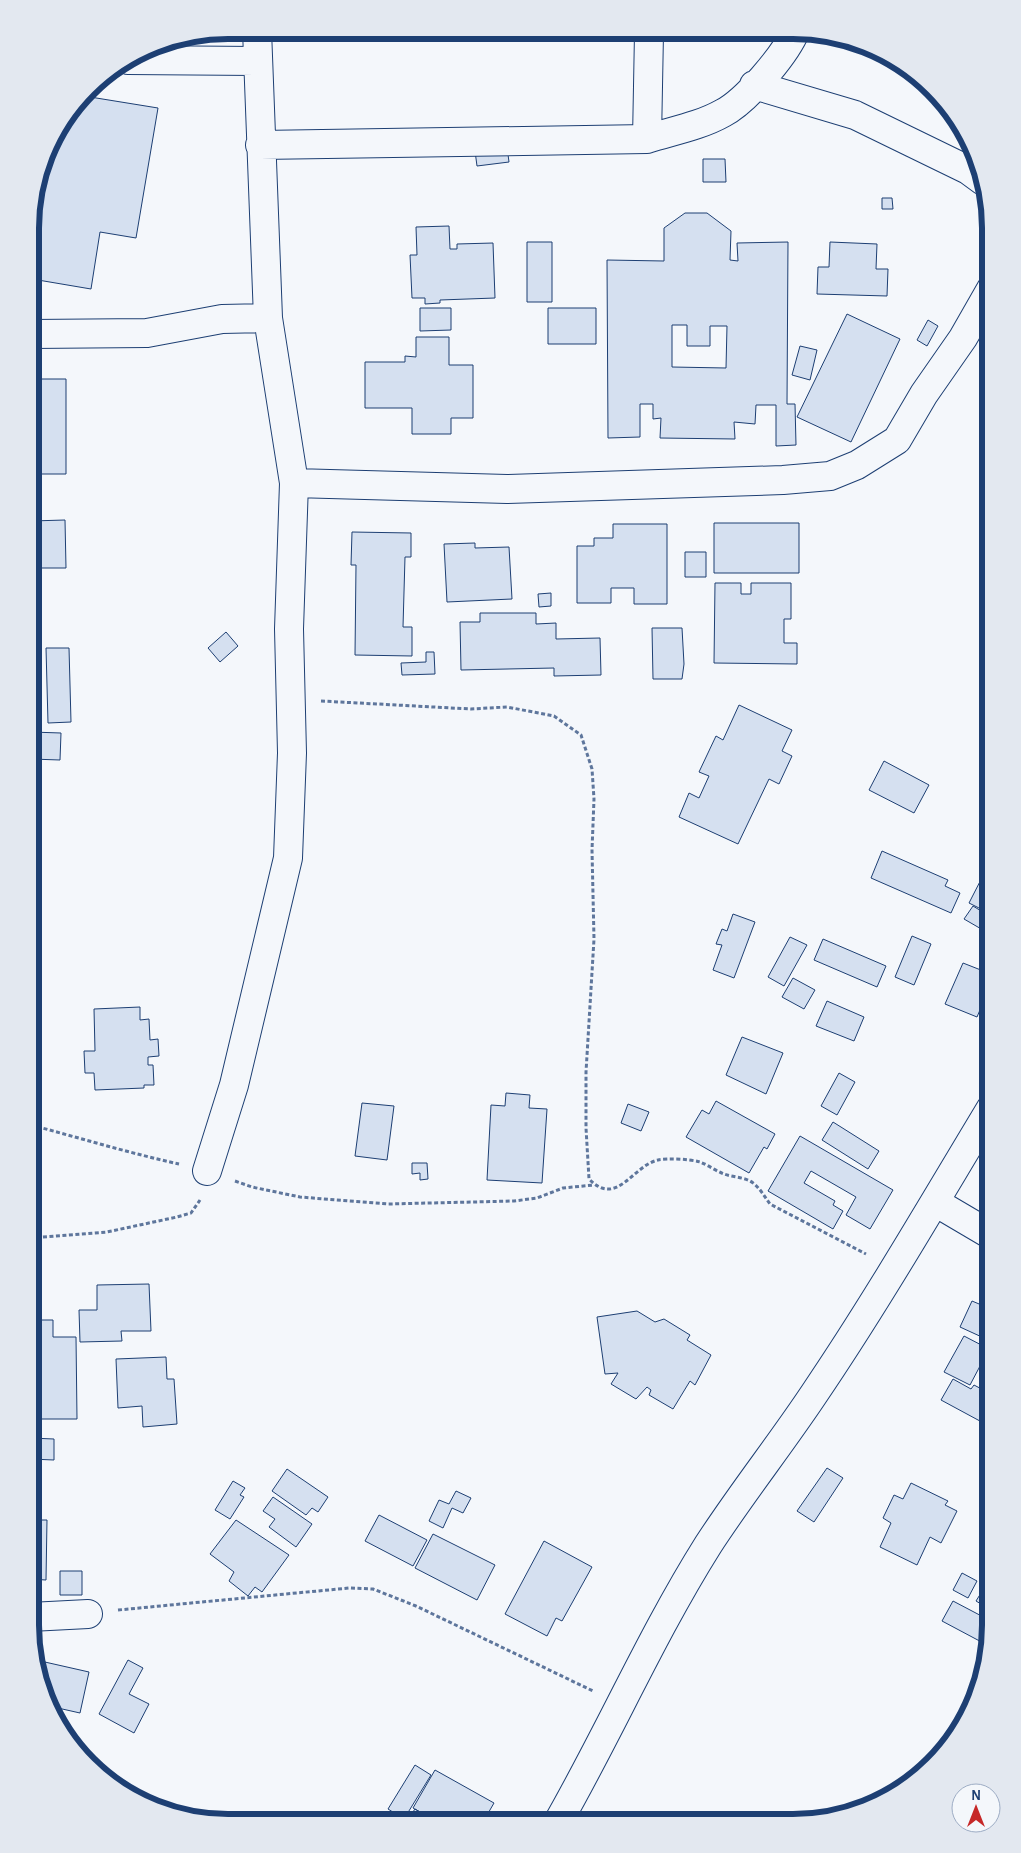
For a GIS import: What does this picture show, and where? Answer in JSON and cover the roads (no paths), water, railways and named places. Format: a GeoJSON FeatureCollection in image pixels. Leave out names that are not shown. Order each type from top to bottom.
{"type":"FeatureCollection","features":[{"type":"Feature","properties":{"kind":"street"},"geometry":{"type":"LineString","coordinates":[[207,1171],[234,1085],[288,858],[292,753],[289,629],[294,483],[268,318],[257,39]]}},
{"type":"Feature","properties":{"kind":"street"},"geometry":{"type":"LineString","coordinates":[[647,139],[649,39]]}},
{"type":"Feature","properties":{"kind":"street"},"geometry":{"type":"LineString","coordinates":[[260,145],[647,139],[724,113],[741,100],[766,75],[791,39]]}},
{"type":"Feature","properties":{"kind":"street"},"geometry":{"type":"LineString","coordinates":[[140,60],[258,61]]}},
{"type":"Feature","properties":{"kind":"street"},"geometry":{"type":"LineString","coordinates":[[754,85],[855,115],[975,175]]}},
{"type":"Feature","properties":{"kind":"street"},"geometry":{"type":"LineString","coordinates":[[294,483],[507,489],[783,480],[830,476],[857,465],[897,440],[924,394],[963,338],[982,305]]}},
{"type":"Feature","properties":{"kind":"street"},"geometry":{"type":"LineString","coordinates":[[39,334],[147,333],[222,319],[268,318]]}},
{"type":"Feature","properties":{"kind":"street"},"geometry":{"type":"LineString","coordinates":[[562,1814],[661,1627],[708,1546],[814,1394],[895,1270],[982,1123]]}},
{"type":"Feature","properties":{"kind":"street"},"geometry":{"type":"LineString","coordinates":[[935,1202],[982,1230]]}},
{"type":"Feature","properties":{"kind":"street"},"geometry":{"type":"LineString","coordinates":[[39,1617],[88,1614]]}}]}
